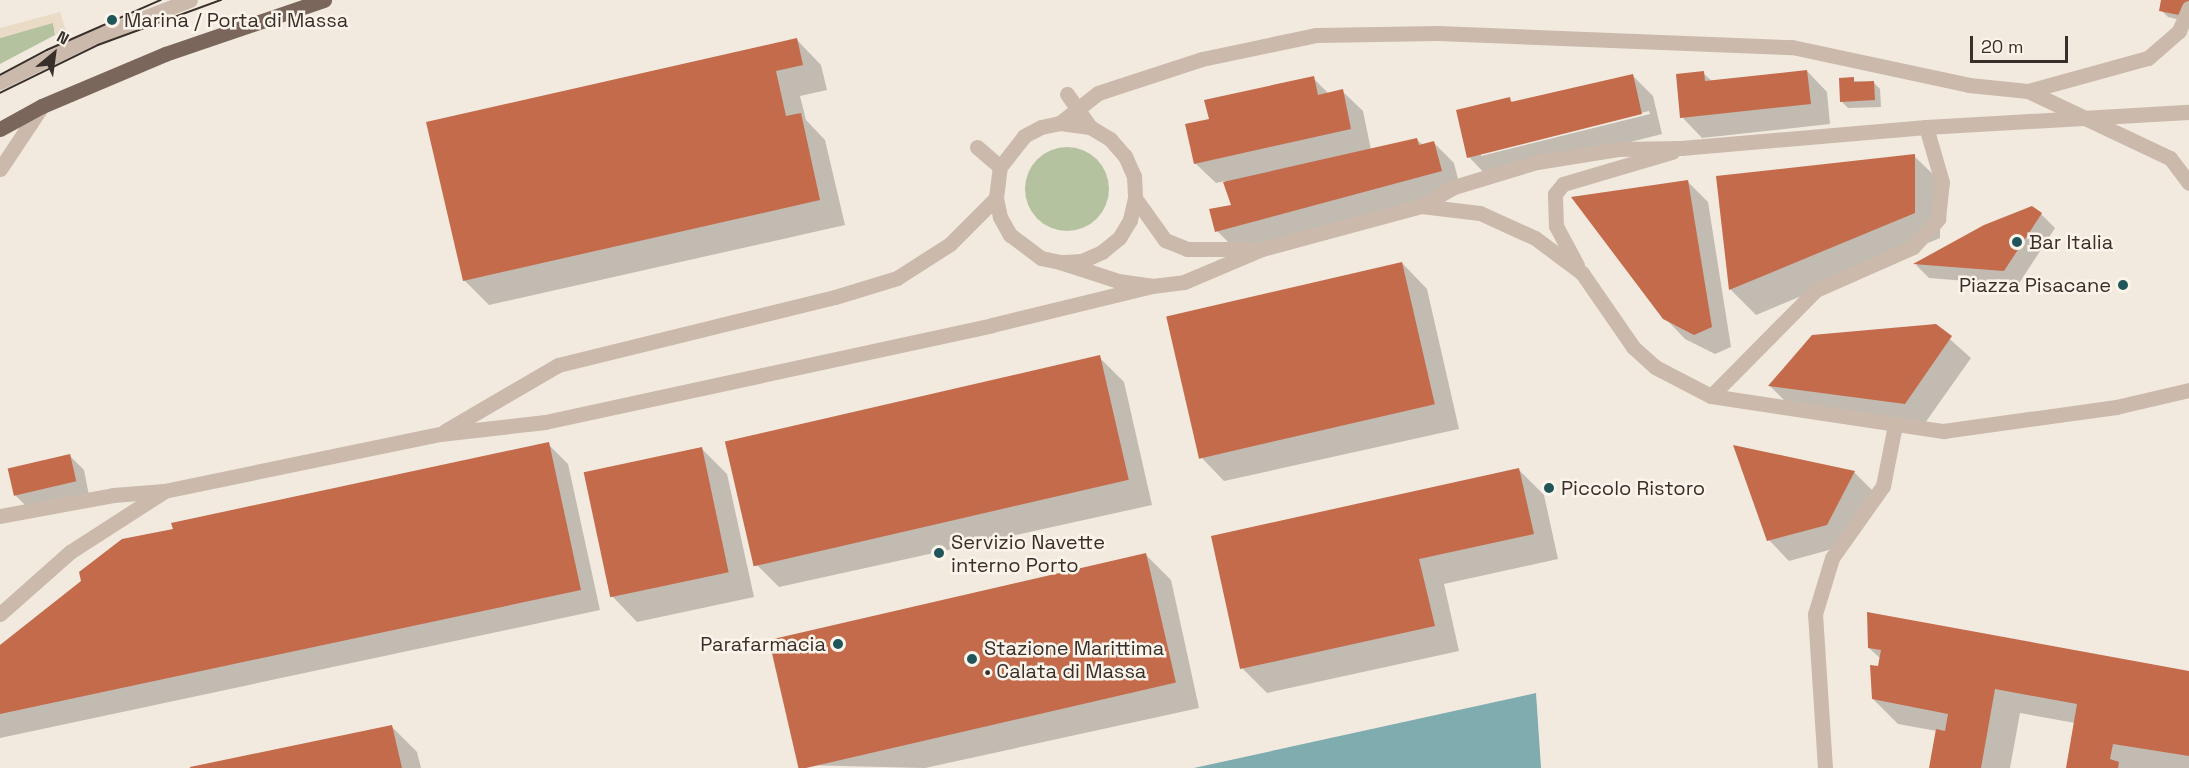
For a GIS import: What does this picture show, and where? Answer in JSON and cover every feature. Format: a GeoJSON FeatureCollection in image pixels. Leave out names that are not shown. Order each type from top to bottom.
{"type":"FeatureCollection","features":[{"type":"Feature","properties":{"kind":"main road"},"geometry":{"type":"LineString","coordinates":[[0,129],[42,106],[165,54],[324,0]]}},
{"type":"Feature","properties":{"kind":"lane"},"geometry":{"type":"LineString","coordinates":[[0,82],[89,39],[190,0]]}},
{"type":"Feature","properties":{"kind":"lane"},"geometry":{"type":"LineString","coordinates":[[2028,91],[2148,58],[2179,31],[2189,8]]}},
{"type":"Feature","properties":{"kind":"lane"},"geometry":{"type":"LineString","coordinates":[[1152,286],[1118,281],[1041,258],[1010,235],[996,198],[1000,167],[1024,136],[1060,123],[1077,107],[1098,93],[1202,59],[1316,35],[1358,32],[1792,47],[1969,85],[2028,91],[2170,158],[2189,183]]}},
{"type":"Feature","properties":{"kind":"lane"},"geometry":{"type":"LineString","coordinates":[[1067,94],[1090,127]]}},
{"type":"Feature","properties":{"kind":"lane"},"geometry":{"type":"LineString","coordinates":[[0,169],[42,106]]}},
{"type":"Feature","properties":{"kind":"lane"},"geometry":{"type":"LineString","coordinates":[[0,516],[113,495],[164,490],[440,434],[545,422],[1003,322],[1152,286],[1184,282],[1262,249],[1421,206],[1454,187],[1537,162],[1618,149],[1681,148],[1926,127],[2189,112]]}},
{"type":"Feature","properties":{"kind":"lane"},"geometry":{"type":"LineString","coordinates":[[1060,123],[1090,127],[1110,139],[1125,156],[1134,176],[1135,198],[1130,220],[1110,245],[1082,261],[1060,262]]}},
{"type":"Feature","properties":{"kind":"lane"},"geometry":{"type":"LineString","coordinates":[[1711,396],[1816,290],[1913,247],[1938,219],[1942,182],[1926,127]]}},
{"type":"Feature","properties":{"kind":"lane"},"geometry":{"type":"LineString","coordinates":[[977,147],[1000,167]]}},
{"type":"Feature","properties":{"kind":"lane"},"geometry":{"type":"LineString","coordinates":[[1681,148],[1641,164],[1573,179],[1559,189],[1553,212],[1556,226],[1582,273],[1633,347],[1680,383],[1711,396],[1943,431],[2116,407],[2189,390]]}},
{"type":"Feature","properties":{"kind":"lane"},"geometry":{"type":"LineString","coordinates":[[440,434],[558,365],[835,297],[897,278],[950,244],[996,198]]}},
{"type":"Feature","properties":{"kind":"lane"},"geometry":{"type":"LineString","coordinates":[[1135,198],[1165,240],[1187,249],[1262,249]]}},
{"type":"Feature","properties":{"kind":"lane"},"geometry":{"type":"LineString","coordinates":[[1421,206],[1480,213],[1510,224],[1582,273]]}},
{"type":"Feature","properties":{"kind":"lane"},"geometry":{"type":"LineString","coordinates":[[1825,768],[1815,614],[1832,558],[1883,486],[1895,425]]}},
{"type":"Feature","properties":{"kind":"lane"},"geometry":{"type":"LineString","coordinates":[[0,614],[70,552],[164,490]]}},
{"type":"Feature","properties":{"kind":"green space"},"geometry":{"type":"Polygon","coordinates":[[[53,22],[55,35],[0,64],[0,38],[53,22]]]}},
{"type":"Feature","properties":{"kind":"green space"},"geometry":{"type":"Polygon","coordinates":[[[1059,147],[1075,147],[1091,154],[1102,165],[1109,181],[1106,205],[1097,219],[1075,231],[1059,231],[1043,224],[1032,213],[1025,197],[1025,181],[1032,165],[1043,154],[1059,147]]]}},
{"type":"Feature","properties":{"kind":"shaded area"},"geometry":{"type":"Polygon","coordinates":[[[60,12],[66,31],[55,35],[53,23],[0,38],[0,28],[60,12]]]}},
{"type":"Feature","properties":{"kind":"water"},"geometry":{"type":"Polygon","coordinates":[[[1536,693],[1541,768],[1194,768],[1536,693]]]}},
{"type":"Feature","properties":{"kind":"building"},"geometry":{"type":"Polygon","coordinates":[[[2161,0],[2189,0],[2189,17],[2159,11],[2161,0]]]}},
{"type":"Feature","properties":{"kind":"building"},"geometry":{"type":"Polygon","coordinates":[[[797,38],[803,65],[776,71],[786,116],[801,113],[820,200],[463,281],[426,122],[797,38]]]}},
{"type":"Feature","properties":{"kind":"building"},"geometry":{"type":"Polygon","coordinates":[[[1807,70],[1811,104],[1680,118],[1676,74],[1704,71],[1705,81],[1807,70]]]}},
{"type":"Feature","properties":{"kind":"building"},"geometry":{"type":"Polygon","coordinates":[[[1633,74],[1642,114],[1467,158],[1456,110],[1510,97],[1511,102],[1633,74]]]}},
{"type":"Feature","properties":{"kind":"building"},"geometry":{"type":"Polygon","coordinates":[[[1314,76],[1318,95],[1343,89],[1351,129],[1194,164],[1185,124],[1209,119],[1204,100],[1314,76]]]}},
{"type":"Feature","properties":{"kind":"building"},"geometry":{"type":"Polygon","coordinates":[[[1854,77],[1854,82],[1874,81],[1875,100],[1840,102],[1839,78],[1854,77]]]}},
{"type":"Feature","properties":{"kind":"building"},"geometry":{"type":"Polygon","coordinates":[[[1417,138],[1419,145],[1434,141],[1442,171],[1215,232],[1209,209],[1231,205],[1223,182],[1417,138]]]}},
{"type":"Feature","properties":{"kind":"building"},"geometry":{"type":"Polygon","coordinates":[[[1915,154],[1915,213],[1729,290],[1716,176],[1915,154]]]}},
{"type":"Feature","properties":{"kind":"building"},"geometry":{"type":"Polygon","coordinates":[[[1688,180],[1712,327],[1694,335],[1663,319],[1571,197],[1688,180]]]}},
{"type":"Feature","properties":{"kind":"building"},"geometry":{"type":"Polygon","coordinates":[[[2032,206],[2042,213],[2004,271],[1913,264],[1984,225],[2032,206]]]}},
{"type":"Feature","properties":{"kind":"building"},"geometry":{"type":"Polygon","coordinates":[[[1402,262],[1435,404],[1199,459],[1166,316],[1402,262]]]}},
{"type":"Feature","properties":{"kind":"building"},"geometry":{"type":"Polygon","coordinates":[[[1936,324],[1952,336],[1905,404],[1768,386],[1812,335],[1936,324]]]}},
{"type":"Feature","properties":{"kind":"building"},"geometry":{"type":"Polygon","coordinates":[[[1100,355],[1129,480],[754,566],[725,442],[1100,355]]]}},
{"type":"Feature","properties":{"kind":"building"},"geometry":{"type":"Polygon","coordinates":[[[549,442],[581,590],[0,714],[0,645],[81,581],[79,572],[122,539],[173,529],[171,523],[549,442]]]}},
{"type":"Feature","properties":{"kind":"building"},"geometry":{"type":"Polygon","coordinates":[[[1733,445],[1855,471],[1827,525],[1767,541],[1733,445]]]}},
{"type":"Feature","properties":{"kind":"building"},"geometry":{"type":"Polygon","coordinates":[[[702,447],[729,572],[610,597],[584,472],[702,447]]]}},
{"type":"Feature","properties":{"kind":"building"},"geometry":{"type":"Polygon","coordinates":[[[70,454],[76,481],[14,496],[8,468],[70,454]]]}},
{"type":"Feature","properties":{"kind":"building"},"geometry":{"type":"Polygon","coordinates":[[[1519,468],[1534,534],[1419,559],[1435,626],[1240,669],[1211,536],[1519,468]]]}},
{"type":"Feature","properties":{"kind":"building","name":"Stazione Marittima • Calata di Massa"},"geometry":{"type":"Polygon","coordinates":[[[1146,553],[1176,683],[798,768],[769,640],[1146,553]]]}},
{"type":"Feature","properties":{"kind":"building"},"geometry":{"type":"Polygon","coordinates":[[[1867,612],[2189,671],[2189,756],[2113,744],[2110,759],[2119,762],[2118,768],[2066,768],[2077,704],[1995,689],[1981,768],[1929,768],[1936,729],[1945,731],[1948,714],[1872,699],[1870,665],[1878,666],[1881,650],[1868,648],[1867,612]]]}},
{"type":"Feature","properties":{"kind":"building"},"geometry":{"type":"Polygon","coordinates":[[[392,725],[402,768],[190,768],[190,767],[392,725]]]}},
{"type":"Feature","properties":{"kind":"tram line"},"geometry":{"type":"LineString","coordinates":[[0,75],[47,50],[161,0]]}},
{"type":"Feature","properties":{"kind":"tram line"},"geometry":{"type":"LineString","coordinates":[[0,93],[98,45],[221,0]]}},
{"type":"Feature","properties":{"kind":"place","name":"Marina / Porta di Massa"},"geometry":{"type":"Point","coordinates":[112,20]}},
{"type":"Feature","properties":{"kind":"place","name":"Bar Italia"},"geometry":{"type":"Point","coordinates":[2017,242]}},
{"type":"Feature","properties":{"kind":"place","name":"Piazza Pisacane"},"geometry":{"type":"Point","coordinates":[2123,285]}},
{"type":"Feature","properties":{"kind":"place","name":"Piccolo Ristoro"},"geometry":{"type":"Point","coordinates":[1549,488]}},
{"type":"Feature","properties":{"kind":"place","name":"Servizio Navette interno Porto"},"geometry":{"type":"Point","coordinates":[939,553]}},
{"type":"Feature","properties":{"kind":"place","name":"Parafarmacia"},"geometry":{"type":"Point","coordinates":[838,644]}},
{"type":"Feature","properties":{"kind":"place","name":"Stazione Marittima • Calata di Massa"},"geometry":{"type":"Point","coordinates":[972,659]}}]}
